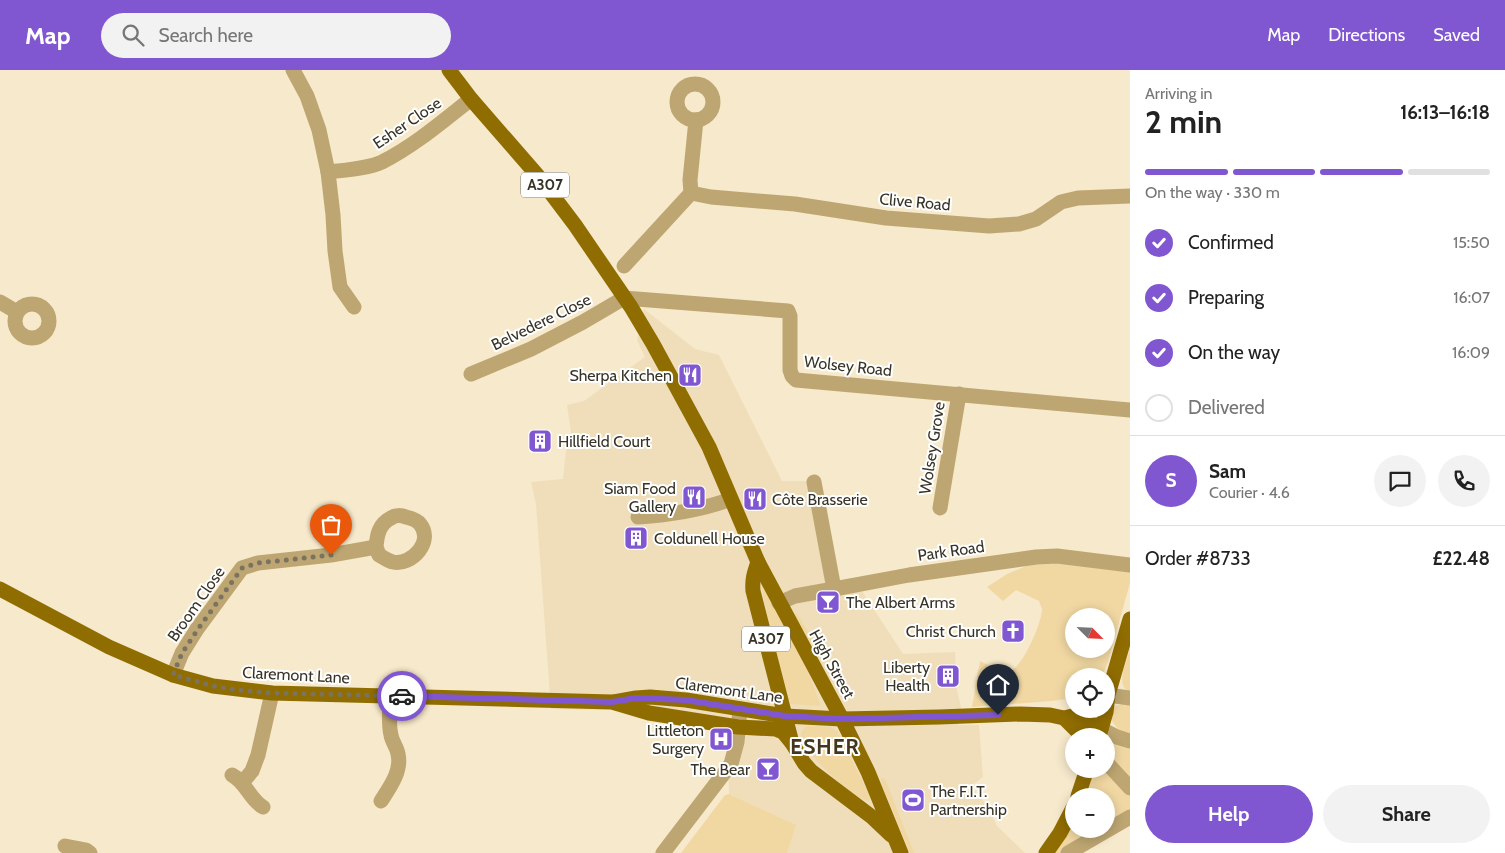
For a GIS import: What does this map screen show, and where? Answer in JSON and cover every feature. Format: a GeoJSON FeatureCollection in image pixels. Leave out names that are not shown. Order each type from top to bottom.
{"type":"FeatureCollection","features":[{"type":"Feature","properties":{"kind":"main road","name":"A307"},"geometry":{"type":"LineString","coordinates":[[449,70],[471,99],[538,176],[575,225],[628,302]]}},
{"type":"Feature","properties":{"kind":"main road","name":"High Street"},"geometry":{"type":"LineString","coordinates":[[628,302],[707,443],[758,562],[842,719],[868,772],[898,846]]}},
{"type":"Feature","properties":{"kind":"main road","name":"High Street"},"geometry":{"type":"LineString","coordinates":[[758,562],[752,581],[753,591],[792,743],[811,771],[872,817],[898,846]]}},
{"type":"Feature","properties":{"kind":"main road","name":"Claremont Lane"},"geometry":{"type":"LineString","coordinates":[[0,589],[109,647],[173,675],[213,686],[272,693],[612,702],[650,698],[686,700],[785,716],[842,719],[1020,714],[1050,715],[1092,724],[1096,728]]}},
{"type":"Feature","properties":{"kind":"main road"},"geometry":{"type":"LineString","coordinates":[[1115,669],[1130,619]]}},
{"type":"Feature","properties":{"kind":"main road","name":"Claremont Lane"},"geometry":{"type":"LineString","coordinates":[[612,702],[649,712],[738,727],[776,729],[783,732],[792,743]]}},
{"type":"Feature","properties":{"kind":"main road"},"geometry":{"type":"LineString","coordinates":[[1064,718],[1074,728]]}},
{"type":"Feature","properties":{"kind":"main road"},"geometry":{"type":"LineString","coordinates":[[1046,853],[1065,823]]}},
{"type":"Feature","properties":{"kind":"street"},"geometry":{"type":"LineString","coordinates":[[293,70],[307,96],[319,130],[328,172],[340,287],[354,307]]}},
{"type":"Feature","properties":{"kind":"street","name":"Esher Close"},"geometry":{"type":"LineString","coordinates":[[328,172],[351,170],[380,163],[413,144],[471,99]]}},
{"type":"Feature","properties":{"kind":"street"},"geometry":{"type":"LineString","coordinates":[[624,266],[691,193],[690,180],[696,120]]}},
{"type":"Feature","properties":{"kind":"street","name":"Clive Road"},"geometry":{"type":"LineString","coordinates":[[691,193],[710,197],[795,204],[886,218],[989,226],[1020,224],[1036,218],[1061,202],[1078,198],[1130,196]]}},
{"type":"Feature","properties":{"kind":"street"},"geometry":{"type":"LineString","coordinates":[[0,302],[17,312]]}},
{"type":"Feature","properties":{"kind":"street","name":"Belvedere Close"},"geometry":{"type":"LineString","coordinates":[[472,374],[532,349],[583,322],[628,302]]}},
{"type":"Feature","properties":{"kind":"street","name":"Wolsey Road"},"geometry":{"type":"LineString","coordinates":[[628,302],[788,311],[790,316],[790,370],[796,380],[1130,410]]}},
{"type":"Feature","properties":{"kind":"street","name":"Wolsey Grove"},"geometry":{"type":"LineString","coordinates":[[940,508],[959,394]]}},
{"type":"Feature","properties":{"kind":"street"},"geometry":{"type":"LineString","coordinates":[[814,482],[834,589]]}},
{"type":"Feature","properties":{"kind":"street"},"geometry":{"type":"LineString","coordinates":[[638,517],[714,505],[731,499]]}},
{"type":"Feature","properties":{"kind":"street","name":"Broom Close"},"geometry":{"type":"LineString","coordinates":[[173,675],[182,653],[242,568],[258,563],[331,555],[376,547]]}},
{"type":"Feature","properties":{"kind":"street","name":"Park Road"},"geometry":{"type":"LineString","coordinates":[[779,603],[795,596],[909,575],[1036,556],[1057,556],[1130,565]]}},
{"type":"Feature","properties":{"kind":"street"},"geometry":{"type":"LineString","coordinates":[[263,807],[257,804],[237,779],[252,771],[258,755],[272,693]]}},
{"type":"Feature","properties":{"kind":"street"},"geometry":{"type":"LineString","coordinates":[[381,801],[395,778],[399,760],[398,752],[390,734],[390,696]]}},
{"type":"Feature","properties":{"kind":"street"},"geometry":{"type":"LineString","coordinates":[[1115,697],[1130,698]]}},
{"type":"Feature","properties":{"kind":"street"},"geometry":{"type":"LineString","coordinates":[[663,853],[727,770],[733,757],[740,708]]}},
{"type":"Feature","properties":{"kind":"street"},"geometry":{"type":"LineString","coordinates":[[1115,736],[1130,741]]}},
{"type":"Feature","properties":{"kind":"street"},"geometry":{"type":"LineString","coordinates":[[1115,772],[1130,788]]}},
{"type":"Feature","properties":{"kind":"street"},"geometry":{"type":"LineString","coordinates":[[1068,853],[1130,817]]}},
{"type":"Feature","properties":{"kind":"street"},"geometry":{"type":"LineString","coordinates":[[65,846],[90,853]]}},
{"type":"Feature","properties":{"kind":"shaded area"},"geometry":{"type":"Polygon","coordinates":[[[644,309],[695,349],[719,355],[782,481],[817,481],[837,581],[862,591],[903,654],[955,652],[956,686],[961,707],[958,725],[979,725],[983,777],[971,786],[988,807],[997,826],[1025,853],[787,853],[795,825],[729,794],[728,762],[731,731],[612,710],[551,709],[536,504],[531,482],[563,479],[566,450],[572,439],[567,405],[584,401],[645,357],[637,340],[644,309]]]}},
{"type":"Feature","properties":{"kind":"shaded area"},"geometry":{"type":"Polygon","coordinates":[[[1038,561],[1130,571],[1130,583],[1115,637],[1115,608],[1065,608],[1065,658],[1109,658],[1105,668],[1065,668],[1065,699],[972,707],[980,661],[1003,671],[1010,671],[1015,668],[1031,643],[1042,609],[1039,601],[1016,590],[1003,601],[987,587],[1007,574],[1038,561]]]}},
{"type":"Feature","properties":{"kind":"shaded area"},"geometry":{"type":"Polygon","coordinates":[[[761,585],[763,585],[804,661],[821,706],[791,704],[769,624],[761,585]]]}},
{"type":"Feature","properties":{"kind":"shaded area"},"geometry":{"type":"Polygon","coordinates":[[[796,613],[846,693],[843,695],[794,615],[796,613]]]}},
{"type":"Feature","properties":{"kind":"shaded area"},"geometry":{"type":"Polygon","coordinates":[[[1130,649],[1130,692],[1125,689],[1122,679],[1130,649]]]}},
{"type":"Feature","properties":{"kind":"shaded area"},"geometry":{"type":"Polygon","coordinates":[[[1130,703],[1130,733],[1116,727],[1112,721],[1111,718],[1115,718],[1115,706],[1130,703]]]}},
{"type":"Feature","properties":{"kind":"shaded area"},"geometry":{"type":"Polygon","coordinates":[[[808,726],[831,727],[837,731],[870,796],[869,801],[862,799],[841,784],[809,751],[801,735],[803,729],[808,726]]]}},
{"type":"Feature","properties":{"kind":"shaded area"},"geometry":{"type":"Polygon","coordinates":[[[1115,744],[1130,749],[1130,781],[1115,766],[1115,744]]]}},
{"type":"Feature","properties":{"kind":"shaded area"},"geometry":{"type":"Polygon","coordinates":[[[881,777],[885,779],[914,853],[910,853],[881,782],[881,777]]]}},
{"type":"Feature","properties":{"kind":"shaded area"},"geometry":{"type":"Polygon","coordinates":[[[1090,778],[1114,778],[1130,795],[1130,812],[1115,821],[1115,788],[1087,788],[1090,778]]]}},
{"type":"Feature","properties":{"kind":"shaded area"},"geometry":{"type":"Polygon","coordinates":[[[729,794],[796,825],[787,853],[681,853],[725,795],[729,794]]]}},
{"type":"Feature","properties":{"kind":"shaded area"},"geometry":{"type":"Polygon","coordinates":[[[1065,834],[1065,838],[1087,838],[1062,853],[1052,853],[1065,834]]]}},
{"type":"Feature","properties":{"kind":"way so far"},"geometry":{"type":"LineString","coordinates":[[331,555],[258,563],[242,568],[182,653],[173,675],[213,686],[237,690],[272,693],[402,696]]}},
{"type":"Feature","properties":{"kind":"place","name":"Sherpa Kitchen"},"geometry":{"type":"Point","coordinates":[690,375]}},
{"type":"Feature","properties":{"kind":"place","name":"Hillfield Court"},"geometry":{"type":"Point","coordinates":[540,441]}},
{"type":"Feature","properties":{"kind":"place","name":"Siam Food Gallery"},"geometry":{"type":"Point","coordinates":[694,497]}},
{"type":"Feature","properties":{"kind":"place","name":"Côte Brasserie"},"geometry":{"type":"Point","coordinates":[755,499]}},
{"type":"Feature","properties":{"kind":"place","name":"Coldunell House"},"geometry":{"type":"Point","coordinates":[636,538]}},
{"type":"Feature","properties":{"kind":"place","name":"The Albert Arms"},"geometry":{"type":"Point","coordinates":[828,602]}},
{"type":"Feature","properties":{"kind":"place","name":"Christ Church"},"geometry":{"type":"Point","coordinates":[1013,631]}},
{"type":"Feature","properties":{"kind":"place","name":"Liberty Health"},"geometry":{"type":"Point","coordinates":[948,676]}},
{"type":"Feature","properties":{"kind":"place","name":"Littleton Surgery"},"geometry":{"type":"Point","coordinates":[721,739]}},
{"type":"Feature","properties":{"kind":"place","name":"The Bear"},"geometry":{"type":"Point","coordinates":[768,769]}},
{"type":"Feature","properties":{"kind":"place","name":"The F.I.T. Partnership"},"geometry":{"type":"Point","coordinates":[913,800]}},
{"type":"Feature","properties":{"kind":"district","name":"ESHER"},"geometry":{"type":"Point","coordinates":[825,746]}},
{"type":"Feature","properties":{"kind":"route"},"geometry":{"type":"LineString","coordinates":[[402,696],[612,702],[650,698],[686,700],[785,716],[842,719],[998,715]]}}]}
